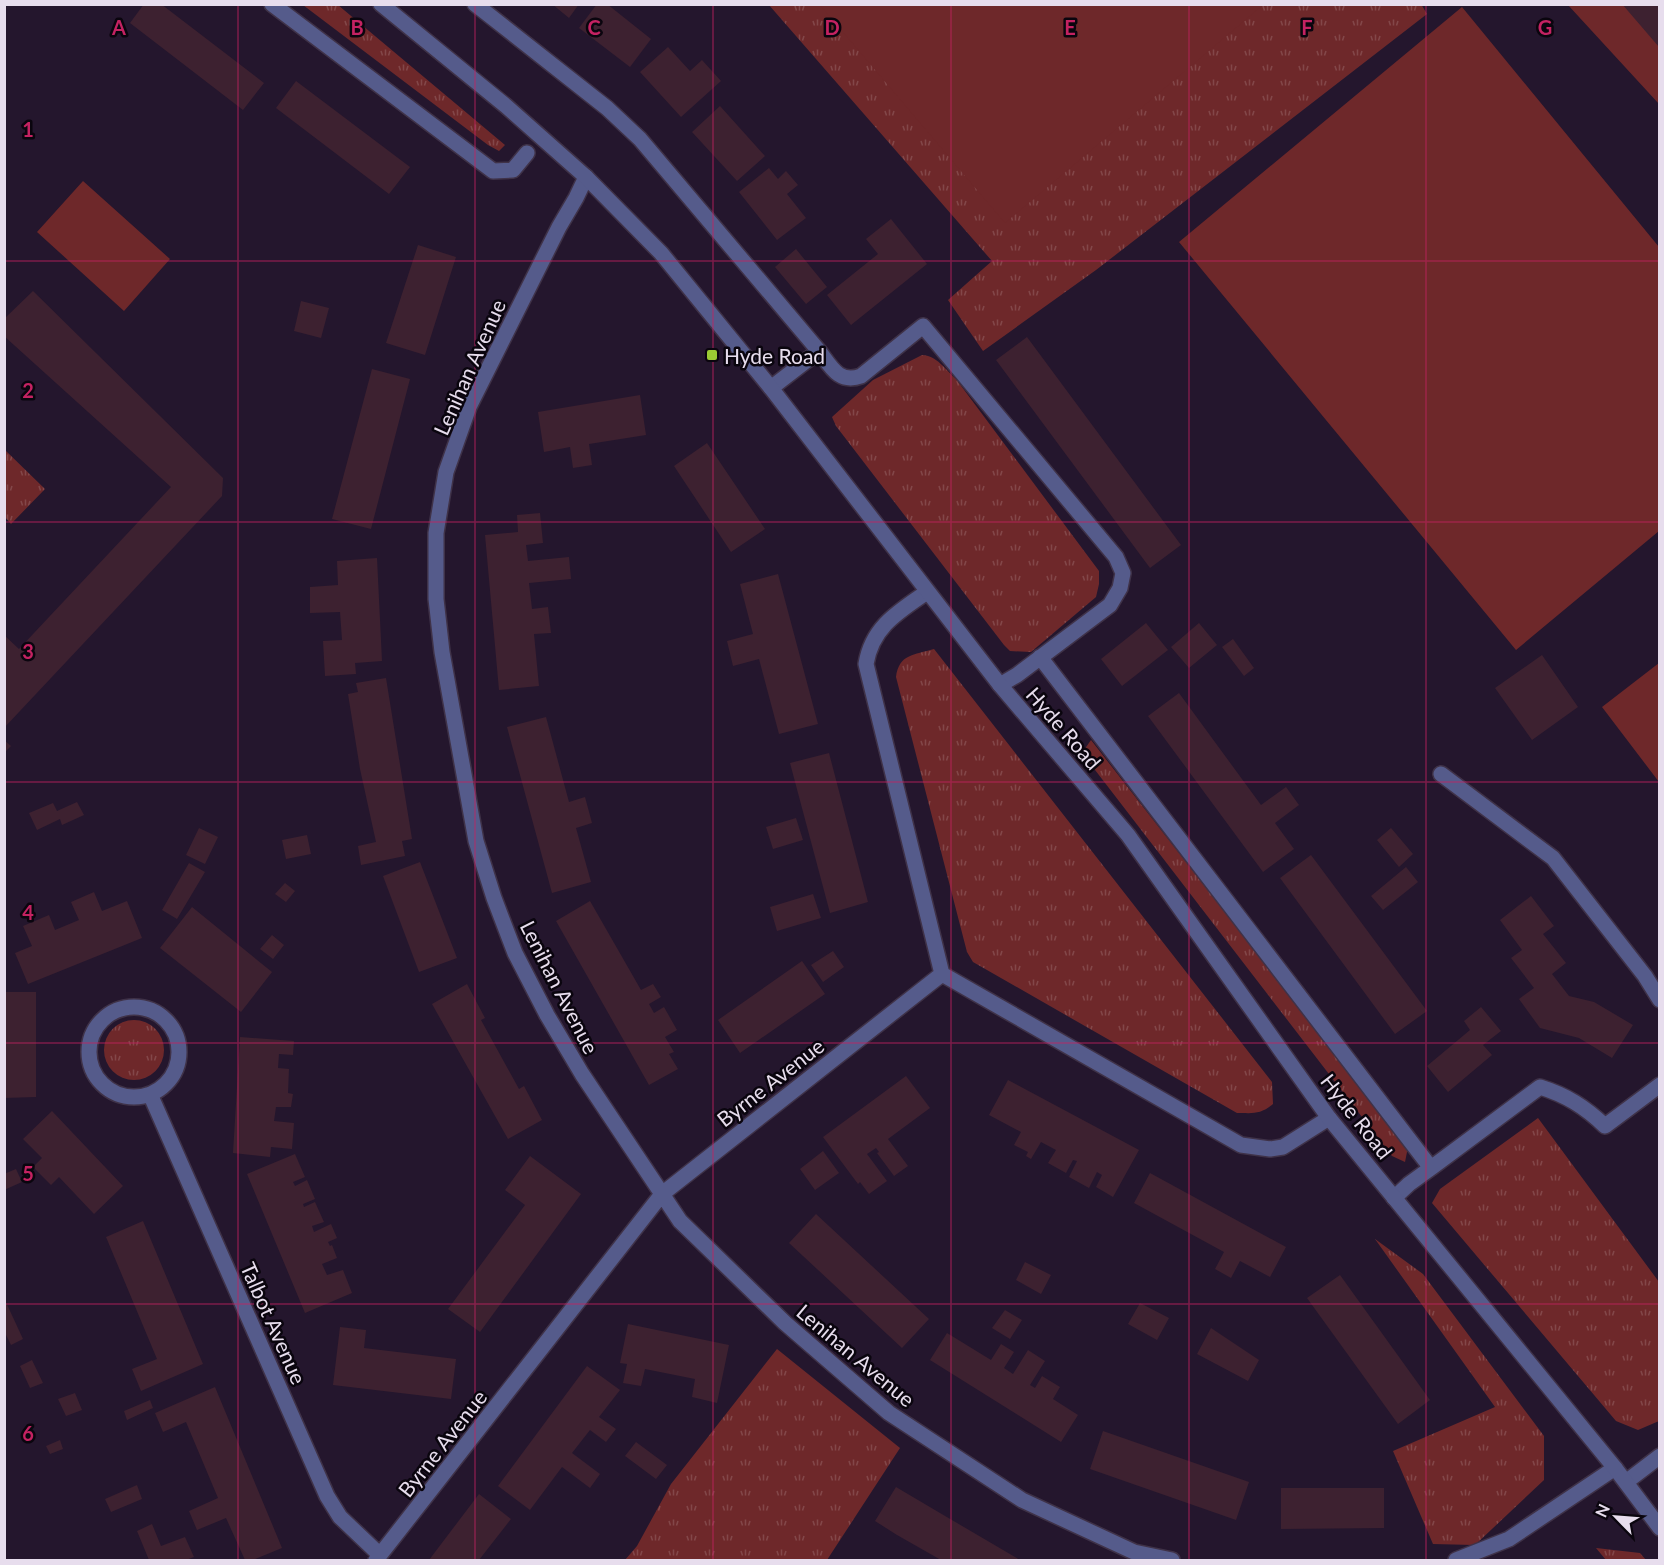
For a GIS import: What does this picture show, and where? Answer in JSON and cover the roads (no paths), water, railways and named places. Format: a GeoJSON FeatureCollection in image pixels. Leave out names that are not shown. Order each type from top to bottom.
{"type":"FeatureCollection","features":[{"type":"Feature","properties":{"kind":"street"},"geometry":{"type":"LineString","coordinates":[[272,4],[493,171],[513,170],[527,153]]}},
{"type":"Feature","properties":{"kind":"street","name":"Hyde Road"},"geometry":{"type":"LineString","coordinates":[[381,4],[506,106],[586,177],[661,253],[771,388],[1000,685],[1128,835],[1329,1119],[1616,1468],[1659,1528]]}},
{"type":"Feature","properties":{"kind":"street"},"geometry":{"type":"LineString","coordinates":[[474,4],[607,108],[640,139],[838,375],[851,380],[861,376],[923,326],[1116,556],[1123,573],[1120,588],[1110,605],[1000,685]]}},
{"type":"Feature","properties":{"kind":"street","name":"Lenihan Avenue"},"geometry":{"type":"LineString","coordinates":[[586,177],[469,407],[446,472],[436,533],[436,599],[442,652],[476,841],[515,953],[547,1015],[582,1074],[680,1221],[785,1323],[890,1413],[1022,1500],[1134,1552],[1172,1560]]}},
{"type":"Feature","properties":{"kind":"street"},"geometry":{"type":"LineString","coordinates":[[771,388],[819,351]]}},
{"type":"Feature","properties":{"kind":"street"},"geometry":{"type":"LineString","coordinates":[[927,592],[879,630],[869,647],[866,664],[942,974],[1241,1145],[1270,1149],[1283,1147],[1329,1119]]}},
{"type":"Feature","properties":{"kind":"street"},"geometry":{"type":"LineString","coordinates":[[1040,657],[1431,1168]]}},
{"type":"Feature","properties":{"kind":"street"},"geometry":{"type":"LineString","coordinates":[[1441,774],[1552,858],[1645,976],[1659,1000]]}},
{"type":"Feature","properties":{"kind":"street","name":"Byrne Avenue"},"geometry":{"type":"LineString","coordinates":[[378,1558],[662,1194],[942,974]]}},
{"type":"Feature","properties":{"kind":"street"},"geometry":{"type":"LineString","coordinates":[[132,1007],[146,1008],[159,1014],[169,1023],[176,1036],[179,1050],[177,1064],[162,1087],[150,1094],[122,1095],[109,1089],[99,1080],[92,1068],[89,1053],[90,1040],[101,1022],[118,1010],[132,1007]]}},
{"type":"Feature","properties":{"kind":"street"},"geometry":{"type":"LineString","coordinates":[[1394,1198],[1540,1087],[1561,1094],[1586,1108],[1605,1126],[1659,1085]]}},
{"type":"Feature","properties":{"kind":"street","name":"Talbot Avenue"},"geometry":{"type":"LineString","coordinates":[[150,1094],[327,1496],[340,1517],[378,1558]]}},
{"type":"Feature","properties":{"kind":"street"},"geometry":{"type":"LineString","coordinates":[[1626,1482],[1659,1456]]}},
{"type":"Feature","properties":{"kind":"street"},"geometry":{"type":"LineString","coordinates":[[1456,1560],[1509,1539],[1616,1468]]}},
{"type":"Feature","properties":{"kind":"place","name":"Hyde Road"},"geometry":{"type":"Point","coordinates":[712,355]}}]}
